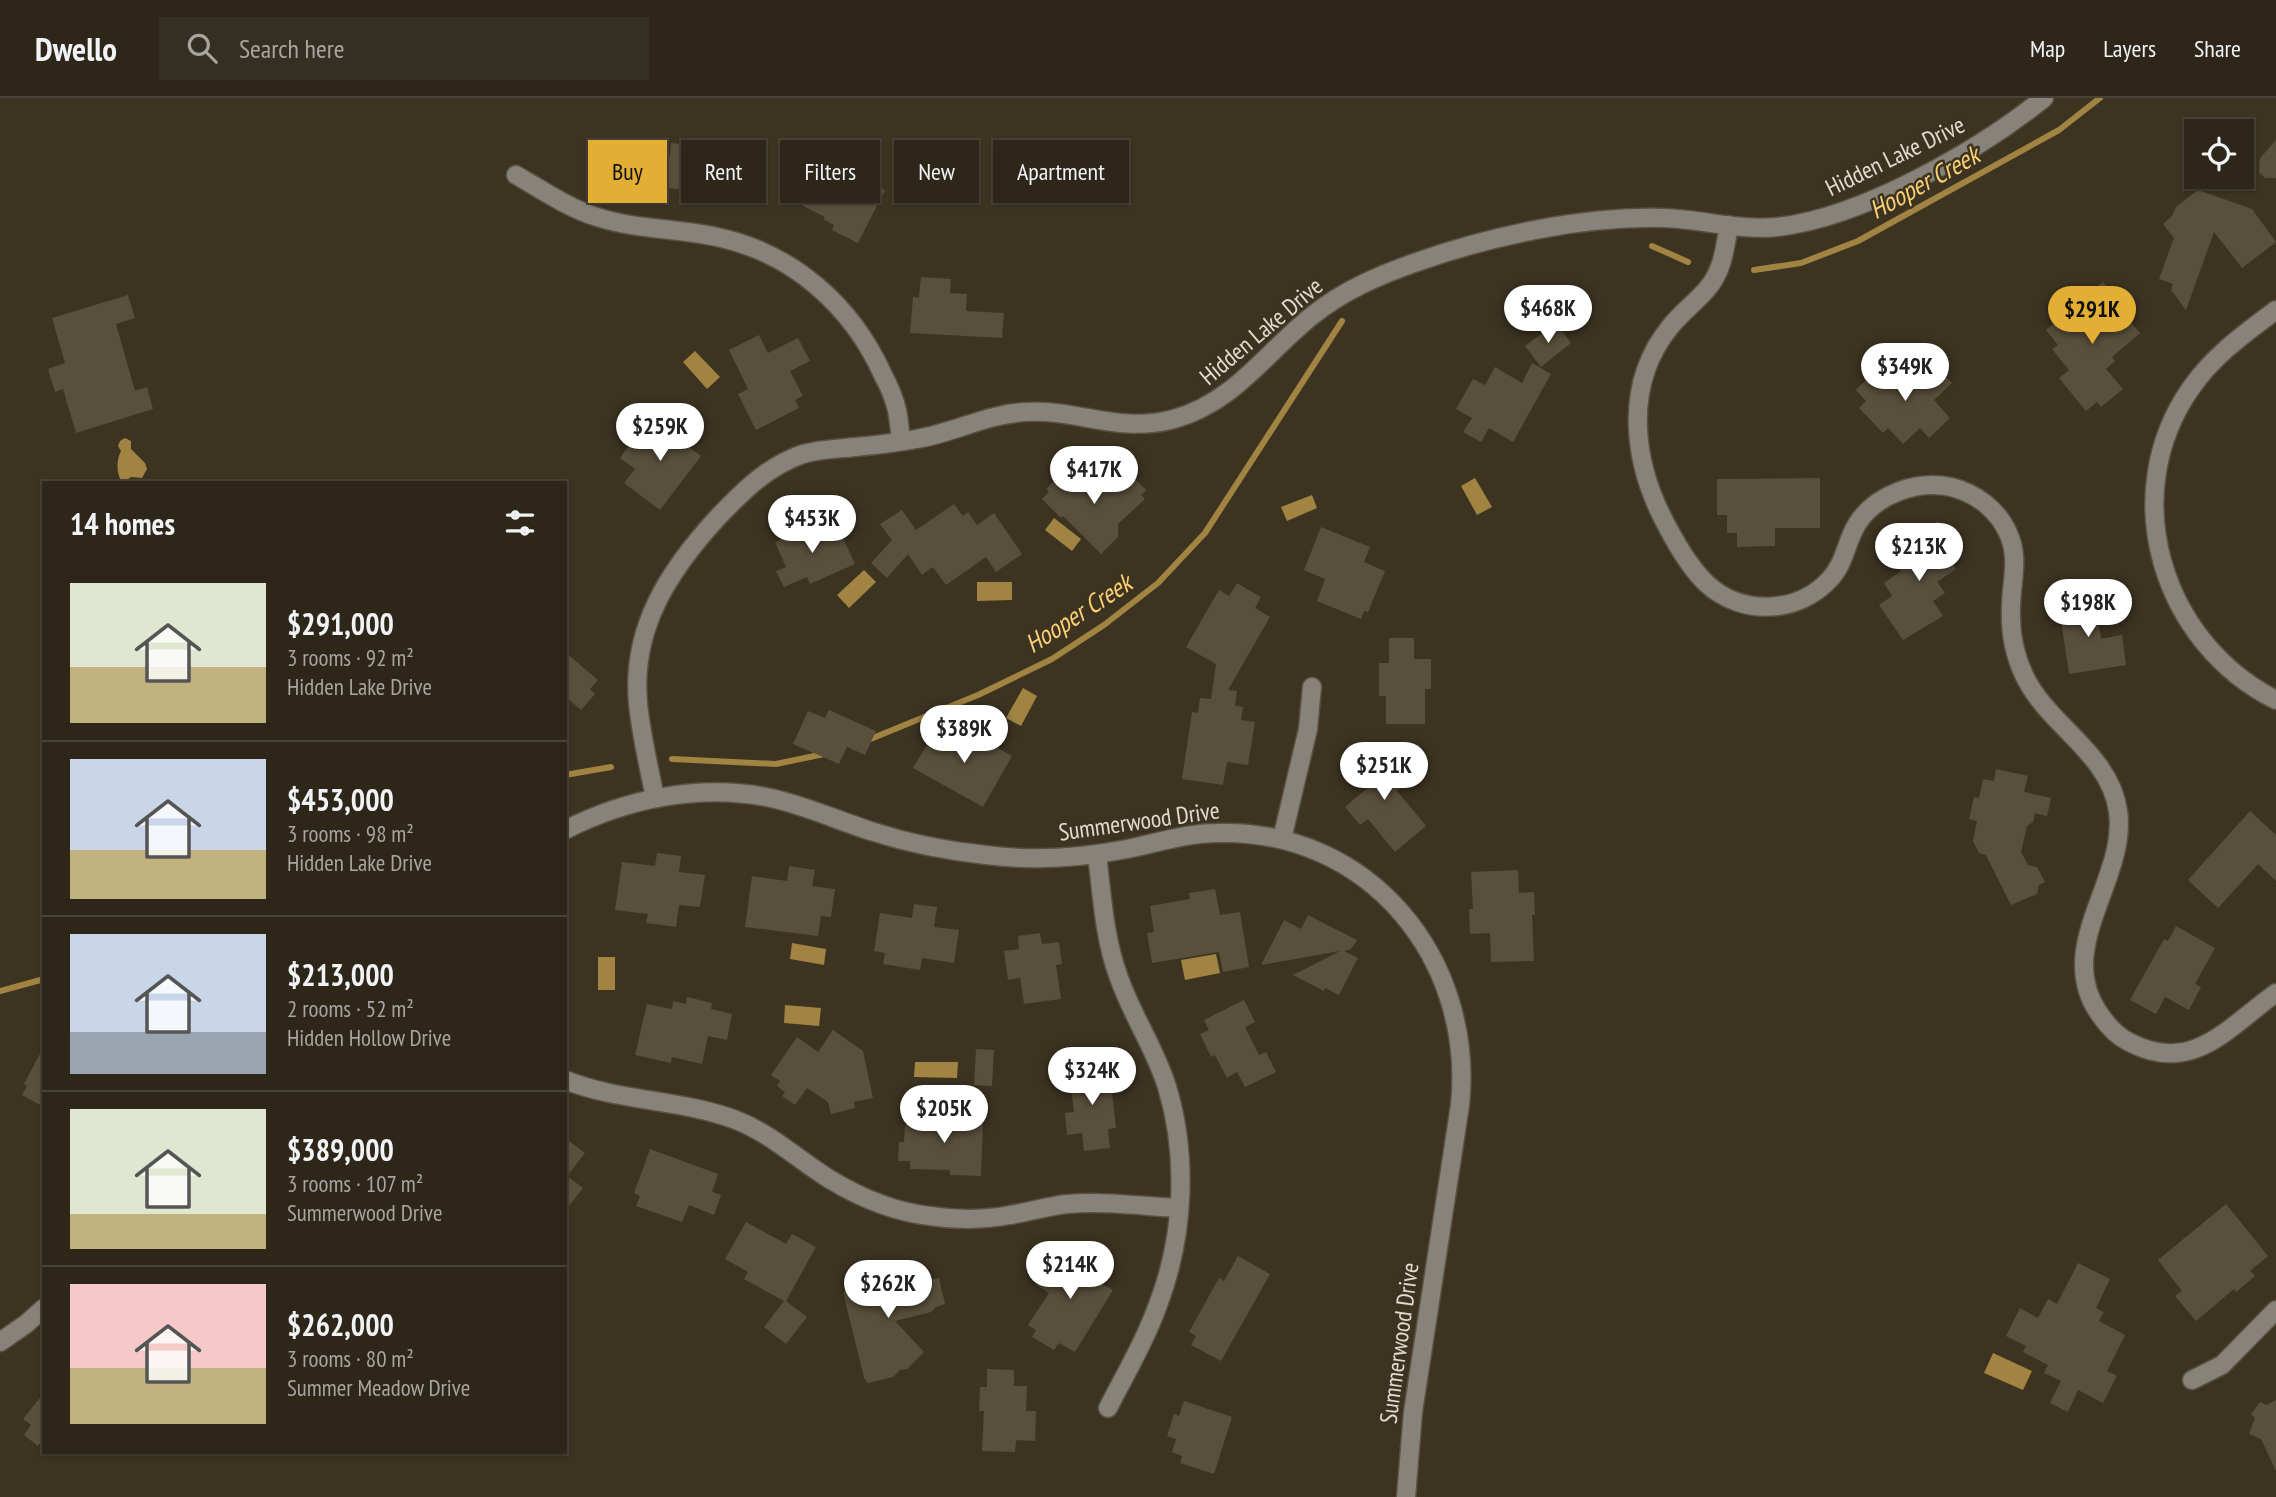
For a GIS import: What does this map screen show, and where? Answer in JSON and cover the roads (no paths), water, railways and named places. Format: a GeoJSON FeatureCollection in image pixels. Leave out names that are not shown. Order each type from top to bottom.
{"type":"FeatureCollection","features":[{"type":"Feature","properties":{"kind":"street","name":"Hidden Lake Drive"},"geometry":{"type":"LineString","coordinates":[[655,798],[641,727],[637,677],[648,620],[675,568],[692,546],[736,498],[761,476],[790,459],[823,449],[921,439],[973,421],[1011,413],[1046,412],[1129,425],[1180,417],[1216,402],[1230,392],[1295,330],[1333,300],[1372,279],[1419,261],[1524,233],[1598,222],[1660,218],[1774,227],[1825,217],[1863,203],[1966,152],[2043,98]]}},
{"type":"Feature","properties":{"kind":"street"},"geometry":{"type":"LineString","coordinates":[[516,175],[570,206],[594,216],[643,229],[721,238],[759,251],[800,273],[836,303],[866,340],[894,398],[901,442]]}},
{"type":"Feature","properties":{"kind":"street"},"geometry":{"type":"LineString","coordinates":[[1729,225],[1718,274],[1705,292],[1679,316],[1661,338],[1646,369],[1638,404],[1638,438],[1645,472],[1666,524],[1690,564],[1705,582],[1725,596],[1752,606],[1785,606],[1804,599],[1830,580],[1844,558],[1856,527],[1873,506],[1886,497],[1900,491],[1937,485],[1962,491],[1983,502],[2003,523],[2014,548],[2016,561],[2011,627],[2025,677],[2041,701],[2102,771],[2116,801],[2119,822],[2117,843],[2082,964],[2086,988],[2097,1011],[2128,1041],[2158,1051],[2190,1051],[2217,1040],[2276,993]]}},
{"type":"Feature","properties":{"kind":"street"},"geometry":{"type":"LineString","coordinates":[[2276,310],[2219,353],[2189,390],[2170,427],[2158,469],[2155,492],[2155,518],[2161,562],[2166,580],[2186,619],[2224,665],[2257,690],[2276,700]]}},
{"type":"Feature","properties":{"kind":"street"},"geometry":{"type":"LineString","coordinates":[[1282,839],[1308,729],[1312,687]]}},
{"type":"Feature","properties":{"kind":"street","name":"Summerwood Drive"},"geometry":{"type":"LineString","coordinates":[[567,829],[620,806],[655,798],[706,793],[765,797],[796,804],[912,843],[952,851],[1026,858],[1097,855],[1191,835],[1251,834],[1282,839],[1333,859],[1382,893],[1403,914],[1434,959],[1454,1009],[1463,1079],[1415,1400],[1406,1497]]}},
{"type":"Feature","properties":{"kind":"street"},"geometry":{"type":"LineString","coordinates":[[1097,855],[1112,959],[1161,1069],[1173,1113],[1180,1171],[1175,1241],[1159,1302],[1108,1408]]}},
{"type":"Feature","properties":{"kind":"street"},"geometry":{"type":"LineString","coordinates":[[567,1081],[609,1095],[690,1106],[738,1121],[787,1147],[830,1179],[875,1202],[928,1216],[968,1219],[1009,1216],[1090,1203],[1179,1208]]}},
{"type":"Feature","properties":{"kind":"street"},"geometry":{"type":"LineString","coordinates":[[0,1342],[42,1310]]}},
{"type":"Feature","properties":{"kind":"street"},"geometry":{"type":"LineString","coordinates":[[2192,1380],[2222,1365],[2276,1310]]}},
{"type":"Feature","properties":{"kind":"waterway","name":"Hooper Creek"},"geometry":{"type":"LineString","coordinates":[[1754,270],[1801,263],[1858,241],[2059,130],[2100,98]]}},
{"type":"Feature","properties":{"kind":"waterway","name":"Hooper Creek"},"geometry":{"type":"LineString","coordinates":[[1652,246],[1688,262]]}},
{"type":"Feature","properties":{"kind":"waterway","name":"Hooper Creek"},"geometry":{"type":"LineString","coordinates":[[868,740],[978,695],[1052,659],[1104,625],[1158,583],[1205,533],[1342,321]]}},
{"type":"Feature","properties":{"kind":"waterway","name":"Hooper Creek"},"geometry":{"type":"LineString","coordinates":[[672,759],[776,764],[824,754]]}},
{"type":"Feature","properties":{"kind":"waterway","name":"Hooper Creek"},"geometry":{"type":"LineString","coordinates":[[567,775],[611,767]]}},
{"type":"Feature","properties":{"kind":"waterway","name":"Hooper Creek"},"geometry":{"type":"LineString","coordinates":[[0,991],[42,980]]}}]}
